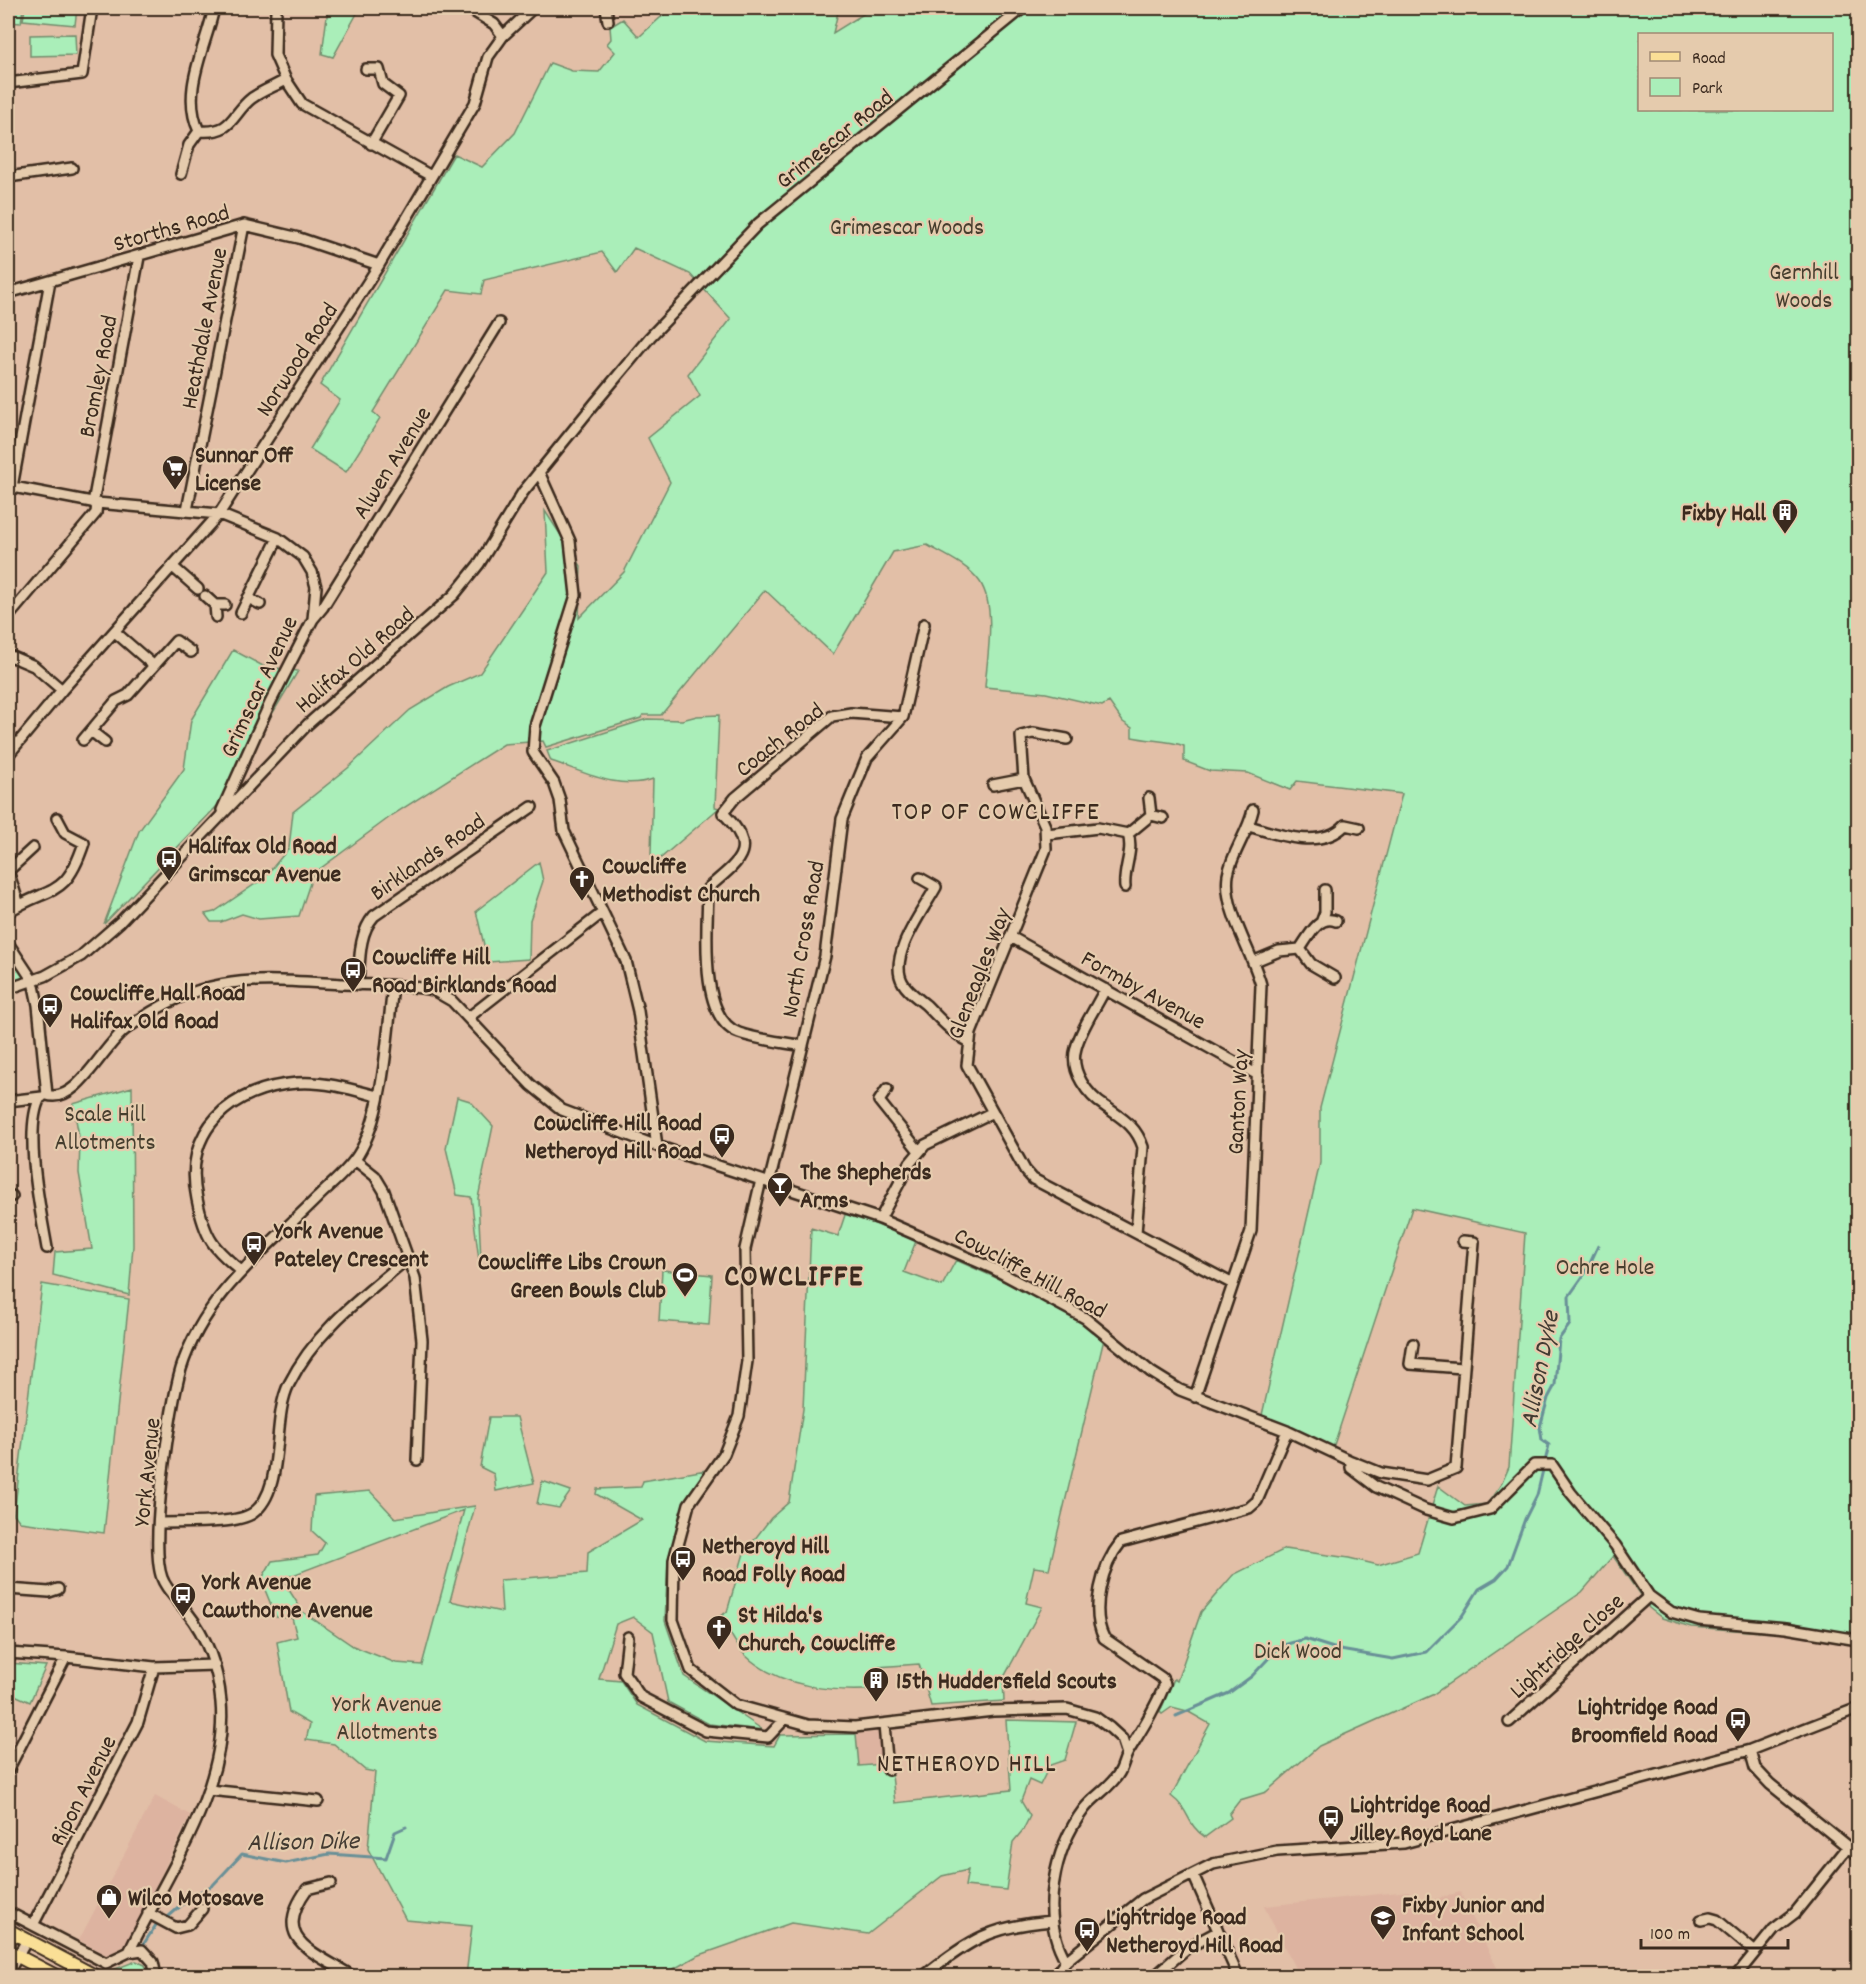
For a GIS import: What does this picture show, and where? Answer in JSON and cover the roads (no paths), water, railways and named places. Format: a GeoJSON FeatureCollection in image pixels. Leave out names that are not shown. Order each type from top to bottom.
{"type":"FeatureCollection","features":[{"type":"Feature","properties":{"kind":"main road"},"geometry":{"type":"LineString","coordinates":[[8,1930],[95,1977]]}},
{"type":"Feature","properties":{"kind":"main road"},"geometry":{"type":"LineString","coordinates":[[13,1954],[56,1977]]}},
{"type":"Feature","properties":{"kind":"street"},"geometry":{"type":"LineString","coordinates":[[8,83],[82,74],[92,8]]}},
{"type":"Feature","properties":{"kind":"street"},"geometry":{"type":"LineString","coordinates":[[199,131],[193,118],[192,100],[196,70],[214,8]]}},
{"type":"Feature","properties":{"kind":"street"},"geometry":{"type":"LineString","coordinates":[[276,8],[275,55],[286,80],[302,104],[431,176]]}},
{"type":"Feature","properties":{"kind":"street"},"geometry":{"type":"LineString","coordinates":[[468,8],[494,24],[503,36]]}},
{"type":"Feature","properties":{"kind":"street","name":"Norwood Road"},"geometry":{"type":"LineString","coordinates":[[8,755],[62,690],[219,514],[380,265],[475,103],[488,57],[503,36],[533,8]]}},
{"type":"Feature","properties":{"kind":"street"},"geometry":{"type":"LineString","coordinates":[[606,8],[608,21]]}},
{"type":"Feature","properties":{"kind":"street","name":"Grimescar Road"},"geometry":{"type":"LineString","coordinates":[[678,308],[758,224],[1023,8]]}},
{"type":"Feature","properties":{"kind":"street"},"geometry":{"type":"LineString","coordinates":[[366,69],[379,69],[383,84],[399,96],[371,144]]}},
{"type":"Feature","properties":{"kind":"street"},"geometry":{"type":"LineString","coordinates":[[199,131],[214,132],[235,120],[251,99],[286,80]]}},
{"type":"Feature","properties":{"kind":"street"},"geometry":{"type":"LineString","coordinates":[[181,174],[189,145],[199,131]]}},
{"type":"Feature","properties":{"kind":"street"},"geometry":{"type":"LineString","coordinates":[[8,177],[72,168]]}},
{"type":"Feature","properties":{"kind":"street","name":"Storths Road"},"geometry":{"type":"LineString","coordinates":[[8,293],[244,225],[299,238],[380,265]]}},
{"type":"Feature","properties":{"kind":"street","name":"Heathdale Avenue"},"geometry":{"type":"LineString","coordinates":[[187,510],[244,225]]}},
{"type":"Feature","properties":{"kind":"street","name":"Bromley Road"},"geometry":{"type":"LineString","coordinates":[[8,617],[96,513],[95,503],[139,257]]}},
{"type":"Feature","properties":{"kind":"street"},"geometry":{"type":"LineString","coordinates":[[10,486],[50,281]]}},
{"type":"Feature","properties":{"kind":"street","name":"Halifax Old Road"},"geometry":{"type":"LineString","coordinates":[[8,990],[33,981],[81,956],[120,922],[308,724],[454,595],[479,564],[523,492],[615,378],[678,308]]}},
{"type":"Feature","properties":{"kind":"street","name":"Alwen Avenue"},"geometry":{"type":"LineString","coordinates":[[313,619],[323,607],[499,323]]}},
{"type":"Feature","properties":{"kind":"street"},"geometry":{"type":"LineString","coordinates":[[539,472],[570,541],[576,595],[536,726],[533,752],[554,783],[560,800],[564,831],[626,961],[639,1011],[657,1146]]}},
{"type":"Feature","properties":{"kind":"street","name":"Grimscar Avenue"},"geometry":{"type":"LineString","coordinates":[[10,486],[95,503],[219,514],[278,538],[303,557],[312,572],[316,586],[313,619],[270,703],[220,816]]}},
{"type":"Feature","properties":{"kind":"street"},"geometry":{"type":"LineString","coordinates":[[241,613],[278,538]]}},
{"type":"Feature","properties":{"kind":"street"},"geometry":{"type":"LineString","coordinates":[[173,567],[198,589]]}},
{"type":"Feature","properties":{"kind":"street"},"geometry":{"type":"LineString","coordinates":[[206,596],[220,605],[216,617]]}},
{"type":"Feature","properties":{"kind":"street"},"geometry":{"type":"LineString","coordinates":[[248,598],[260,604]]}},
{"type":"Feature","properties":{"kind":"street"},"geometry":{"type":"LineString","coordinates":[[903,717],[924,624]]}},
{"type":"Feature","properties":{"kind":"street"},"geometry":{"type":"LineString","coordinates":[[116,632],[153,665]]}},
{"type":"Feature","properties":{"kind":"street"},"geometry":{"type":"LineString","coordinates":[[83,740],[116,701],[128,695],[176,641],[191,652]]}},
{"type":"Feature","properties":{"kind":"street"},"geometry":{"type":"LineString","coordinates":[[8,655],[34,666],[62,690]]}},
{"type":"Feature","properties":{"kind":"street","name":"Coach Road"},"geometry":{"type":"LineString","coordinates":[[803,1046],[738,1033],[721,1020],[712,1003],[708,962],[708,888],[740,859],[744,840],[723,813],[735,798],[832,716],[851,713],[903,717]]}},
{"type":"Feature","properties":{"kind":"street","name":"North Cross Road"},"geometry":{"type":"LineString","coordinates":[[903,717],[867,758],[842,819],[825,956],[803,1046],[745,1249],[747,1361],[739,1416],[724,1454],[689,1504],[674,1560],[673,1620],[691,1670],[736,1705],[784,1720],[808,1725],[884,1725],[993,1711],[1067,1709],[1095,1717],[1110,1728],[1122,1739],[1127,1754]]}},
{"type":"Feature","properties":{"kind":"street"},"geometry":{"type":"LineString","coordinates":[[91,730],[105,742]]}},
{"type":"Feature","properties":{"kind":"street"},"geometry":{"type":"LineString","coordinates":[[1066,739],[1033,733],[1021,736],[1024,779],[1047,834],[1098,828],[1128,834]]}},
{"type":"Feature","properties":{"kind":"street"},"geometry":{"type":"LineString","coordinates":[[993,785],[1024,779]]}},
{"type":"Feature","properties":{"kind":"street"},"geometry":{"type":"LineString","coordinates":[[1149,798],[1151,815]]}},
{"type":"Feature","properties":{"kind":"street","name":"Birklands Road"},"geometry":{"type":"LineString","coordinates":[[358,984],[361,944],[367,924],[374,916],[532,807]]}},
{"type":"Feature","properties":{"kind":"street","name":"Ganton Way"},"geometry":{"type":"LineString","coordinates":[[1195,1397],[1251,1231],[1261,985],[1255,961],[1234,914],[1228,888],[1230,868],[1250,826],[1253,810]]}},
{"type":"Feature","properties":{"kind":"street"},"geometry":{"type":"LineString","coordinates":[[1128,834],[1151,815]]}},
{"type":"Feature","properties":{"kind":"street"},"geometry":{"type":"LineString","coordinates":[[1151,815],[1163,818]]}},
{"type":"Feature","properties":{"kind":"street"},"geometry":{"type":"LineString","coordinates":[[8,912],[19,905],[57,890],[69,876],[79,857],[84,843],[65,833],[57,818]]}},
{"type":"Feature","properties":{"kind":"street"},"geometry":{"type":"LineString","coordinates":[[1250,826],[1284,837],[1322,840],[1330,838],[1344,821],[1359,828]]}},
{"type":"Feature","properties":{"kind":"street","name":"Gleneagles Way"},"geometry":{"type":"LineString","coordinates":[[1047,834],[1043,861],[969,1041],[967,1065],[1033,1179],[1233,1284]]}},
{"type":"Feature","properties":{"kind":"street"},"geometry":{"type":"LineString","coordinates":[[1125,887],[1125,870],[1131,843],[1128,834]]}},
{"type":"Feature","properties":{"kind":"street"},"geometry":{"type":"LineString","coordinates":[[19,905],[8,871],[33,848]]}},
{"type":"Feature","properties":{"kind":"street"},"geometry":{"type":"LineString","coordinates":[[920,878],[936,887],[898,958],[900,977],[907,988],[956,1033],[969,1041]]}},
{"type":"Feature","properties":{"kind":"street"},"geometry":{"type":"LineString","coordinates":[[1255,961],[1280,951],[1300,949],[1326,912],[1325,890]]}},
{"type":"Feature","properties":{"kind":"street"},"geometry":{"type":"LineString","coordinates":[[469,1017],[602,913]]}},
{"type":"Feature","properties":{"kind":"street"},"geometry":{"type":"LineString","coordinates":[[1322,920],[1328,918],[1336,921]]}},
{"type":"Feature","properties":{"kind":"street","name":"Formby Avenue"},"geometry":{"type":"LineString","coordinates":[[1011,937],[1258,1075]]}},
{"type":"Feature","properties":{"kind":"street"},"geometry":{"type":"LineString","coordinates":[[8,943],[33,981],[38,1005],[44,1096],[36,1106],[34,1146],[37,1195],[47,1248]]}},
{"type":"Feature","properties":{"kind":"street"},"geometry":{"type":"LineString","coordinates":[[1300,949],[1311,964],[1335,978]]}},
{"type":"Feature","properties":{"kind":"street","name":"Cowcliffe Hill Road"},"geometry":{"type":"LineString","coordinates":[[8,1101],[66,1095],[123,1030],[170,1001],[195,990],[242,980],[393,986],[441,992],[469,1017],[511,1065],[552,1103],[571,1114],[657,1146],[880,1219],[994,1269],[1064,1306],[1103,1331],[1158,1377],[1195,1397],[1287,1431],[1351,1461],[1351,1468],[1376,1487],[1426,1510],[1454,1518],[1490,1509],[1534,1466],[1551,1465],[1571,1493],[1615,1545],[1649,1596]]}},
{"type":"Feature","properties":{"kind":"street","name":"York Avenue"},"geometry":{"type":"LineString","coordinates":[[129,1952],[209,1790],[219,1753],[221,1703],[215,1665],[209,1646],[190,1615],[163,1581],[158,1566],[159,1523],[168,1440],[181,1370],[204,1320],[241,1272],[355,1160],[364,1144],[383,1069],[393,986]]}},
{"type":"Feature","properties":{"kind":"street"},"geometry":{"type":"LineString","coordinates":[[1105,989],[1075,1049],[1076,1063],[1080,1077],[1094,1100],[1130,1123],[1138,1133],[1143,1147],[1136,1233]]}},
{"type":"Feature","properties":{"kind":"street"},"geometry":{"type":"LineString","coordinates":[[241,1272],[212,1242],[199,1212],[194,1189],[193,1171],[196,1153],[210,1123],[238,1099],[279,1086],[320,1083],[377,1096]]}},
{"type":"Feature","properties":{"kind":"street"},"geometry":{"type":"LineString","coordinates":[[887,1089],[879,1101],[919,1152]]}},
{"type":"Feature","properties":{"kind":"street"},"geometry":{"type":"LineString","coordinates":[[880,1219],[910,1163],[925,1146],[993,1112]]}},
{"type":"Feature","properties":{"kind":"street"},"geometry":{"type":"LineString","coordinates":[[355,1160],[375,1176],[384,1191],[415,1278],[422,1340],[417,1460]]}},
{"type":"Feature","properties":{"kind":"street"},"geometry":{"type":"LineString","coordinates":[[1351,1461],[1381,1473],[1428,1480],[1456,1468],[1462,1368],[1474,1242],[1463,1241]]}},
{"type":"Feature","properties":{"kind":"street"},"geometry":{"type":"LineString","coordinates":[[159,1523],[236,1519],[251,1515],[259,1508],[269,1490],[273,1473],[283,1397],[300,1365],[328,1327],[407,1259]]}},
{"type":"Feature","properties":{"kind":"street"},"geometry":{"type":"LineString","coordinates":[[1413,1344],[1410,1368],[1462,1368]]}},
{"type":"Feature","properties":{"kind":"street"},"geometry":{"type":"LineString","coordinates":[[1066,1960],[1056,1945],[1052,1921],[1053,1892],[1066,1839],[1085,1808],[1119,1775],[1127,1754],[1155,1711],[1164,1683],[1162,1678],[1104,1638],[1100,1630],[1101,1586],[1111,1554],[1121,1542],[1249,1508],[1257,1501],[1287,1431]]}},
{"type":"Feature","properties":{"kind":"street"},"geometry":{"type":"LineString","coordinates":[[8,1589],[49,1592],[58,1589]]}},
{"type":"Feature","properties":{"kind":"street"},"geometry":{"type":"LineString","coordinates":[[1649,1596],[1671,1612],[1700,1620],[1786,1628],[1858,1640]]}},
{"type":"Feature","properties":{"kind":"street","name":"Lightridge Close"},"geometry":{"type":"LineString","coordinates":[[1509,1722],[1649,1596]]}},
{"type":"Feature","properties":{"kind":"street"},"geometry":{"type":"LineString","coordinates":[[628,1637],[624,1673],[641,1698],[706,1731],[768,1737],[784,1720]]}},
{"type":"Feature","properties":{"kind":"street"},"geometry":{"type":"LineString","coordinates":[[8,1653],[154,1667],[215,1665]]}},
{"type":"Feature","properties":{"kind":"street"},"geometry":{"type":"LineString","coordinates":[[8,1770],[66,1657]]}},
{"type":"Feature","properties":{"kind":"street","name":"Ripon Avenue"},"geometry":{"type":"LineString","coordinates":[[33,1926],[138,1722],[154,1667]]}},
{"type":"Feature","properties":{"kind":"street"},"geometry":{"type":"LineString","coordinates":[[1055,1977],[1066,1960],[1143,1899],[1213,1864],[1277,1851],[1404,1843],[1750,1750],[1858,1708]]}},
{"type":"Feature","properties":{"kind":"street"},"geometry":{"type":"LineString","coordinates":[[884,1725],[888,1770]]}},
{"type":"Feature","properties":{"kind":"street"},"geometry":{"type":"LineString","coordinates":[[1750,1750],[1755,1768],[1770,1784],[1858,1855]]}},
{"type":"Feature","properties":{"kind":"street"},"geometry":{"type":"LineString","coordinates":[[209,1790],[318,1801]]}},
{"type":"Feature","properties":{"kind":"street"},"geometry":{"type":"LineString","coordinates":[[1736,1977],[1754,1951],[1774,1929],[1795,1913],[1848,1847]]}},
{"type":"Feature","properties":{"kind":"street"},"geometry":{"type":"LineString","coordinates":[[1193,1874],[1238,1977]]}},
{"type":"Feature","properties":{"kind":"street"},"geometry":{"type":"LineString","coordinates":[[331,1883],[307,1889],[295,1906],[291,1924],[298,1940],[352,1977]]}},
{"type":"Feature","properties":{"kind":"street"},"geometry":{"type":"LineString","coordinates":[[148,1913],[176,1928],[188,1925],[202,1909]]}},
{"type":"Feature","properties":{"kind":"street"},"geometry":{"type":"LineString","coordinates":[[8,1912],[106,1963],[129,1952],[142,1950],[153,1962],[156,1977]]}},
{"type":"Feature","properties":{"kind":"street"},"geometry":{"type":"LineString","coordinates":[[1701,1920],[1710,1918],[1717,1920],[1754,1951]]}},
{"type":"Feature","properties":{"kind":"street"},"geometry":{"type":"LineString","coordinates":[[924,1977],[986,1933],[1018,1924],[1052,1921]]}},
{"type":"Feature","properties":{"kind":"street"},"geometry":{"type":"LineString","coordinates":[[1155,1977],[1187,1948],[1217,1932]]}},
{"type":"Feature","properties":{"kind":"street"},"geometry":{"type":"LineString","coordinates":[[8,1973],[13,1954],[27,1940]]}},
{"type":"Feature","properties":{"kind":"waterway","name":"Allison Dyke"},"geometry":{"type":"LineString","coordinates":[[1176,1716],[1229,1693],[1252,1676],[1280,1646],[1305,1639],[1340,1650],[1393,1659],[1426,1652],[1462,1616],[1479,1589],[1496,1579],[1508,1566],[1525,1519],[1537,1495],[1549,1445],[1542,1440],[1540,1427],[1548,1398],[1555,1385],[1559,1339],[1570,1324],[1569,1296],[1586,1272],[1598,1246]]}},
{"type":"Feature","properties":{"kind":"waterway","name":"Allison Dike"},"geometry":{"type":"LineString","coordinates":[[168,1917],[192,1896],[213,1885],[242,1854],[286,1863],[329,1854],[386,1858],[395,1832],[406,1827]]}},
{"type":"Feature","properties":{"kind":"waterway","name":"Allison Dike"},"geometry":{"type":"LineString","coordinates":[[143,1945],[156,1925]]}},
{"type":"Feature","properties":{"kind":"place","name":"Sunnar Off License"},"geometry":{"type":"Point","coordinates":[175,491]}},
{"type":"Feature","properties":{"kind":"place","name":"Fixby Hall"},"geometry":{"type":"Point","coordinates":[1785,535]}},
{"type":"Feature","properties":{"kind":"place","name":"Halifax Old Road Grimscar Avenue"},"geometry":{"type":"Point","coordinates":[169,882]}},
{"type":"Feature","properties":{"kind":"place","name":"Cowcliffe Methodist Church"},"geometry":{"type":"Point","coordinates":[582,902]}},
{"type":"Feature","properties":{"kind":"place","name":"Cowcliffe Hill Road Birklands Road"},"geometry":{"type":"Point","coordinates":[353,993]}},
{"type":"Feature","properties":{"kind":"place","name":"Cowcliffe Hall Road Halifax Old Road"},"geometry":{"type":"Point","coordinates":[50,1029]}},
{"type":"Feature","properties":{"kind":"place","name":"Cowcliffe Hill Road Netheroyd Hill Road"},"geometry":{"type":"Point","coordinates":[722,1159]}},
{"type":"Feature","properties":{"kind":"place","name":"The Shepherds Arms"},"geometry":{"type":"Point","coordinates":[780,1208]}},
{"type":"Feature","properties":{"kind":"place","name":"York Avenue Pateley Crescent"},"geometry":{"type":"Point","coordinates":[254,1267]}},
{"type":"Feature","properties":{"kind":"place","name":"Cowcliffe Libs Crown Green Bowls Club"},"geometry":{"type":"Point","coordinates":[685,1298]}},
{"type":"Feature","properties":{"kind":"place","name":"Netheroyd Hill Road Folly Road"},"geometry":{"type":"Point","coordinates":[683,1582]}},
{"type":"Feature","properties":{"kind":"place","name":"York Avenue Cawthorne Avenue"},"geometry":{"type":"Point","coordinates":[183,1618]}},
{"type":"Feature","properties":{"kind":"place","name":"St Hilda's Church, Cowcliffe"},"geometry":{"type":"Point","coordinates":[719,1651]}},
{"type":"Feature","properties":{"kind":"place","name":"15th Huddersfield Scouts"},"geometry":{"type":"Point","coordinates":[876,1703]}},
{"type":"Feature","properties":{"kind":"place","name":"Lightridge Road Broomfield Road"},"geometry":{"type":"Point","coordinates":[1738,1743]}},
{"type":"Feature","properties":{"kind":"place","name":"Lightridge Road Jilley Royd Lane"},"geometry":{"type":"Point","coordinates":[1331,1841]}},
{"type":"Feature","properties":{"kind":"place","name":"Wilco Motosave"},"geometry":{"type":"Point","coordinates":[109,1920]}},
{"type":"Feature","properties":{"kind":"place","name":"Fixby Junior and Infant School"},"geometry":{"type":"Point","coordinates":[1383,1941]}},
{"type":"Feature","properties":{"kind":"place","name":"Lightridge Road Netheroyd Hill Road"},"geometry":{"type":"Point","coordinates":[1087,1953]}},
{"type":"Feature","properties":{"kind":"district","name":"TOP OF COWCLIFFE"},"geometry":{"type":"Point","coordinates":[996,810]}},
{"type":"Feature","properties":{"kind":"district","name":"COWCLIFFE"},"geometry":{"type":"Point","coordinates":[794,1275]}},
{"type":"Feature","properties":{"kind":"district","name":"NETHEROYD HILL"},"geometry":{"type":"Point","coordinates":[967,1762]}},
{"type":"Feature","properties":{"kind":"park label","name":"Grimescar Woods"},"geometry":{"type":"Point","coordinates":[907,226]}},
{"type":"Feature","properties":{"kind":"park label","name":"Gernhill Woods"},"geometry":{"type":"Point","coordinates":[1804,285]}},
{"type":"Feature","properties":{"kind":"park label","name":"Scale Hill Allotments"},"geometry":{"type":"Point","coordinates":[105,1127]}},
{"type":"Feature","properties":{"kind":"park label","name":"Ochre Hole"},"geometry":{"type":"Point","coordinates":[1605,1266]}},
{"type":"Feature","properties":{"kind":"park label","name":"Dick Wood"},"geometry":{"type":"Point","coordinates":[1298,1650]}},
{"type":"Feature","properties":{"kind":"park label","name":"York Avenue Allotments"},"geometry":{"type":"Point","coordinates":[387,1717]}}]}
